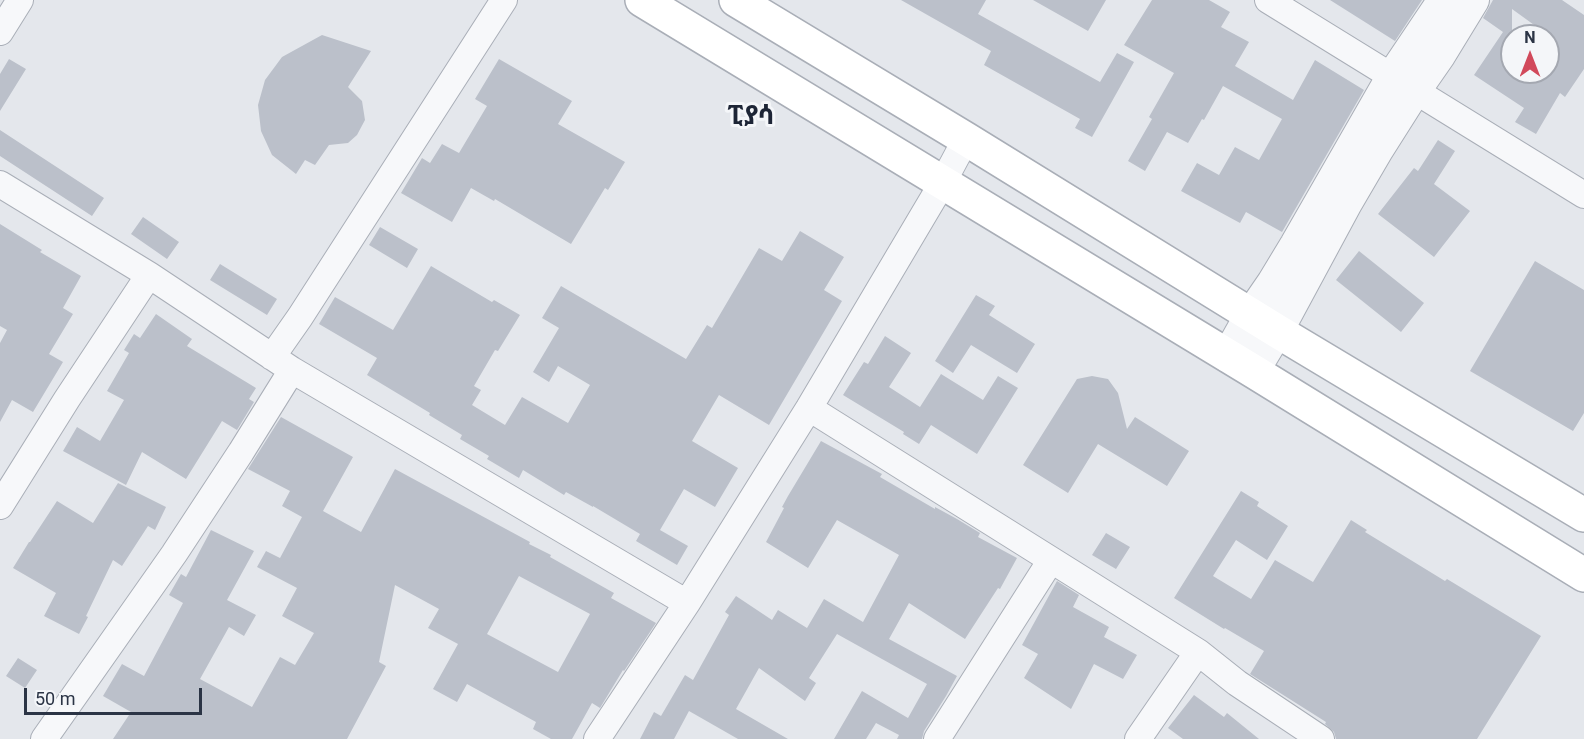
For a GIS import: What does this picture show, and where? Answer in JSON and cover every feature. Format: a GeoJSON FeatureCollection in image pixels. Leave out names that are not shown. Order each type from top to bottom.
{"type":"FeatureCollection","features":[{"type":"Feature","properties":{"kind":"main road"},"geometry":{"type":"LineString","coordinates":[[642,0],[1584,575]]}},
{"type":"Feature","properties":{"kind":"main road"},"geometry":{"type":"LineString","coordinates":[[736,0],[1264,323],[1584,514]]}},
{"type":"Feature","properties":{"kind":"street"},"geometry":{"type":"LineString","coordinates":[[0,32],[20,0]]}},
{"type":"Feature","properties":{"kind":"street"},"geometry":{"type":"LineString","coordinates":[[44,739],[174,554],[240,452],[282,363],[300,317],[504,0]]}},
{"type":"Feature","properties":{"kind":"street"},"geometry":{"type":"LineString","coordinates":[[1268,0],[1584,195]]}},
{"type":"Feature","properties":{"kind":"street"},"geometry":{"type":"LineString","coordinates":[[1241,364],[1264,323],[1346,202],[1377,150],[1404,83],[1444,0]]}},
{"type":"Feature","properties":{"kind":"street"},"geometry":{"type":"LineString","coordinates":[[1404,83],[1440,54],[1473,0]]}},
{"type":"Feature","properties":{"kind":"street"},"geometry":{"type":"LineString","coordinates":[[597,739],[687,603],[809,408],[943,182],[966,139]]}},
{"type":"Feature","properties":{"kind":"street"},"geometry":{"type":"LineString","coordinates":[[0,184],[149,275],[282,363],[687,603]]}},
{"type":"Feature","properties":{"kind":"street"},"geometry":{"type":"LineString","coordinates":[[0,506],[149,275]]}},
{"type":"Feature","properties":{"kind":"street"},"geometry":{"type":"LineString","coordinates":[[809,408],[1198,652],[1237,682],[1321,739]]}},
{"type":"Feature","properties":{"kind":"street"},"geometry":{"type":"LineString","coordinates":[[937,739],[1051,560]]}},
{"type":"Feature","properties":{"kind":"street"},"geometry":{"type":"LineString","coordinates":[[1138,739],[1198,652]]}},
{"type":"Feature","properties":{"kind":"building"},"geometry":{"type":"Polygon","coordinates":[[[901,0],[986,0],[978,14],[1100,82],[1117,53],[1134,62],[1092,137],[1075,128],[1080,119],[984,65],[991,51],[901,0]]]}},
{"type":"Feature","properties":{"kind":"building"},"geometry":{"type":"Polygon","coordinates":[[[1033,0],[1106,0],[1088,31],[1033,0]]]}},
{"type":"Feature","properties":{"kind":"building"},"geometry":{"type":"Polygon","coordinates":[[[1152,0],[1209,0],[1230,12],[1221,27],[1249,42],[1235,66],[1293,100],[1315,60],[1364,90],[1282,232],[1246,212],[1240,223],[1181,191],[1197,163],[1219,175],[1235,147],[1259,160],[1282,119],[1223,86],[1188,143],[1167,132],[1145,171],[1128,161],[1152,119],[1149,117],[1174,73],[1124,45],[1152,0]]]}},
{"type":"Feature","properties":{"kind":"building"},"geometry":{"type":"Polygon","coordinates":[[[1330,0],[1422,0],[1395,41],[1330,0]]]}},
{"type":"Feature","properties":{"kind":"building"},"geometry":{"type":"Polygon","coordinates":[[[1493,0],[1562,0],[1584,15],[1584,69],[1565,97],[1560,93],[1536,134],[1515,122],[1524,108],[1474,75],[1500,36],[1500,84],[1560,84],[1560,24],[1533,24],[1512,9],[1512,24],[1500,24],[1500,30],[1483,18],[1493,0]]]}},
{"type":"Feature","properties":{"kind":"building"},"geometry":{"type":"Polygon","coordinates":[[[322,35],[371,51],[348,87],[362,101],[365,120],[357,135],[348,143],[329,145],[315,165],[305,160],[296,174],[272,155],[261,131],[258,105],[265,80],[282,57],[322,35]]]}},
{"type":"Feature","properties":{"kind":"building"},"geometry":{"type":"Polygon","coordinates":[[[9,59],[26,69],[0,111],[0,74],[9,59]]]}},
{"type":"Feature","properties":{"kind":"building"},"geometry":{"type":"Polygon","coordinates":[[[499,59],[572,101],[558,124],[625,162],[608,190],[605,188],[571,244],[495,199],[494,201],[471,188],[452,222],[401,193],[422,158],[430,163],[442,144],[459,153],[487,106],[475,99],[499,59]]]}},
{"type":"Feature","properties":{"kind":"building"},"geometry":{"type":"Polygon","coordinates":[[[0,130],[104,198],[92,216],[0,156],[0,130]]]}},
{"type":"Feature","properties":{"kind":"building"},"geometry":{"type":"Polygon","coordinates":[[[1438,140],[1455,151],[1434,184],[1470,211],[1434,257],[1378,214],[1414,168],[1418,171],[1438,140]]]}},
{"type":"Feature","properties":{"kind":"building"},"geometry":{"type":"Polygon","coordinates":[[[143,217],[179,242],[167,259],[131,234],[143,217]]]}},
{"type":"Feature","properties":{"kind":"building"},"geometry":{"type":"Polygon","coordinates":[[[0,224],[42,250],[40,252],[81,276],[63,308],[73,314],[49,354],[63,362],[33,412],[12,400],[0,422],[0,343],[7,330],[0,326],[0,224]]]}},
{"type":"Feature","properties":{"kind":"building"},"geometry":{"type":"Polygon","coordinates":[[[380,227],[418,249],[407,268],[369,245],[380,227]]]}},
{"type":"Feature","properties":{"kind":"building"},"geometry":{"type":"Polygon","coordinates":[[[800,231],[844,257],[824,290],[842,301],[769,425],[719,395],[692,441],[738,468],[715,507],[684,489],[660,530],[688,546],[677,565],[636,541],[640,534],[593,506],[566,492],[564,495],[523,470],[519,478],[487,459],[489,456],[460,439],[462,435],[367,375],[377,358],[319,324],[335,297],[393,330],[431,266],[492,302],[494,300],[520,315],[498,351],[495,350],[474,386],[481,390],[472,405],[505,425],[522,397],[568,423],[590,385],[558,366],[549,382],[533,372],[559,328],[542,318],[561,286],[686,359],[707,325],[712,328],[759,248],[782,261],[800,231]]]}},
{"type":"Feature","properties":{"kind":"building"},"geometry":{"type":"Polygon","coordinates":[[[1359,251],[1424,303],[1401,332],[1336,280],[1359,251]]]}},
{"type":"Feature","properties":{"kind":"building"},"geometry":{"type":"Polygon","coordinates":[[[1535,261],[1584,290],[1584,413],[1573,431],[1470,371],[1535,261]]]}},
{"type":"Feature","properties":{"kind":"building"},"geometry":{"type":"Polygon","coordinates":[[[220,264],[277,299],[267,315],[210,280],[220,264]]]}},
{"type":"Feature","properties":{"kind":"building"},"geometry":{"type":"Polygon","coordinates":[[[976,295],[995,306],[989,315],[1035,344],[1017,373],[971,345],[953,373],[935,361],[976,295]]]}},
{"type":"Feature","properties":{"kind":"building"},"geometry":{"type":"Polygon","coordinates":[[[156,314],[192,339],[187,346],[256,388],[249,399],[254,402],[237,430],[222,421],[186,479],[142,452],[126,485],[63,451],[77,427],[100,441],[124,400],[107,391],[129,353],[124,350],[134,334],[140,338],[156,314]]]}},
{"type":"Feature","properties":{"kind":"building"},"geometry":{"type":"Polygon","coordinates":[[[885,336],[911,353],[889,387],[920,407],[941,374],[983,400],[998,376],[1018,388],[977,454],[931,425],[919,444],[903,434],[904,432],[843,395],[864,362],[868,364],[885,336]]]}},
{"type":"Feature","properties":{"kind":"building"},"geometry":{"type":"Polygon","coordinates":[[[1092,376],[1108,379],[1118,393],[1127,429],[1135,417],[1189,451],[1167,486],[1098,444],[1068,493],[1023,465],[1077,379],[1092,376]]]}},
{"type":"Feature","properties":{"kind":"building"},"geometry":{"type":"Polygon","coordinates":[[[281,417],[353,457],[323,511],[361,532],[395,469],[530,542],[529,544],[551,555],[550,557],[614,593],[611,598],[656,623],[600,708],[592,703],[572,739],[551,739],[533,729],[536,722],[467,684],[457,702],[433,689],[458,644],[428,628],[439,609],[395,585],[379,662],[386,666],[347,739],[113,739],[131,712],[103,696],[122,664],[144,676],[183,603],[169,595],[181,574],[186,577],[211,530],[254,551],[227,600],[256,615],[244,636],[229,627],[200,679],[252,707],[280,657],[295,665],[314,633],[282,616],[297,588],[257,567],[266,551],[280,558],[302,517],[282,506],[290,491],[248,469],[281,417]],[[519,576],[487,634],[558,672],[590,614],[519,576]]]}},
{"type":"Feature","properties":{"kind":"building"},"geometry":{"type":"Polygon","coordinates":[[[821,441],[882,474],[880,477],[957,519],[980,533],[978,537],[1017,558],[1000,589],[998,588],[965,639],[909,603],[889,639],[957,676],[924,731],[922,739],[897,739],[899,735],[876,723],[866,739],[834,739],[862,691],[908,718],[927,684],[837,634],[809,678],[816,683],[805,701],[759,668],[736,709],[788,739],[738,739],[689,711],[674,739],[640,739],[654,712],[661,716],[685,675],[693,680],[729,615],[725,612],[736,596],[772,620],[778,610],[807,628],[824,599],[863,622],[899,555],[837,520],[808,568],[766,542],[784,508],[782,507],[821,441]]]}},
{"type":"Feature","properties":{"kind":"building"},"geometry":{"type":"Polygon","coordinates":[[[118,483],[166,507],[155,530],[148,526],[122,566],[113,560],[79,634],[44,616],[56,593],[13,568],[57,501],[93,523],[118,483]]]}},
{"type":"Feature","properties":{"kind":"building"},"geometry":{"type":"Polygon","coordinates":[[[1241,491],[1259,502],[1257,506],[1288,526],[1267,560],[1236,540],[1213,576],[1251,599],[1275,560],[1313,582],[1351,520],[1367,530],[1365,532],[1445,581],[1447,579],[1541,636],[1477,739],[1336,739],[1334,732],[1325,724],[1326,722],[1250,674],[1264,651],[1174,598],[1241,491]]]}},
{"type":"Feature","properties":{"kind":"building"},"geometry":{"type":"Polygon","coordinates":[[[1106,533],[1130,547],[1116,569],[1092,555],[1106,533]]]}},
{"type":"Feature","properties":{"kind":"building"},"geometry":{"type":"Polygon","coordinates":[[[1057,581],[1079,595],[1073,607],[1109,627],[1104,637],[1137,655],[1123,679],[1094,664],[1071,709],[1024,678],[1038,654],[1022,645],[1057,581]]]}},
{"type":"Feature","properties":{"kind":"building"},"geometry":{"type":"Polygon","coordinates":[[[18,658],[37,670],[25,688],[6,676],[18,658]]]}},
{"type":"Feature","properties":{"kind":"building"},"geometry":{"type":"Polygon","coordinates":[[[1194,695],[1224,717],[1227,713],[1259,739],[1183,739],[1168,728],[1194,695]]]}},
{"type":"Feature","properties":{"kind":"district","name":"ፒያሳ"},"geometry":{"type":"Point","coordinates":[751,117]}}]}
